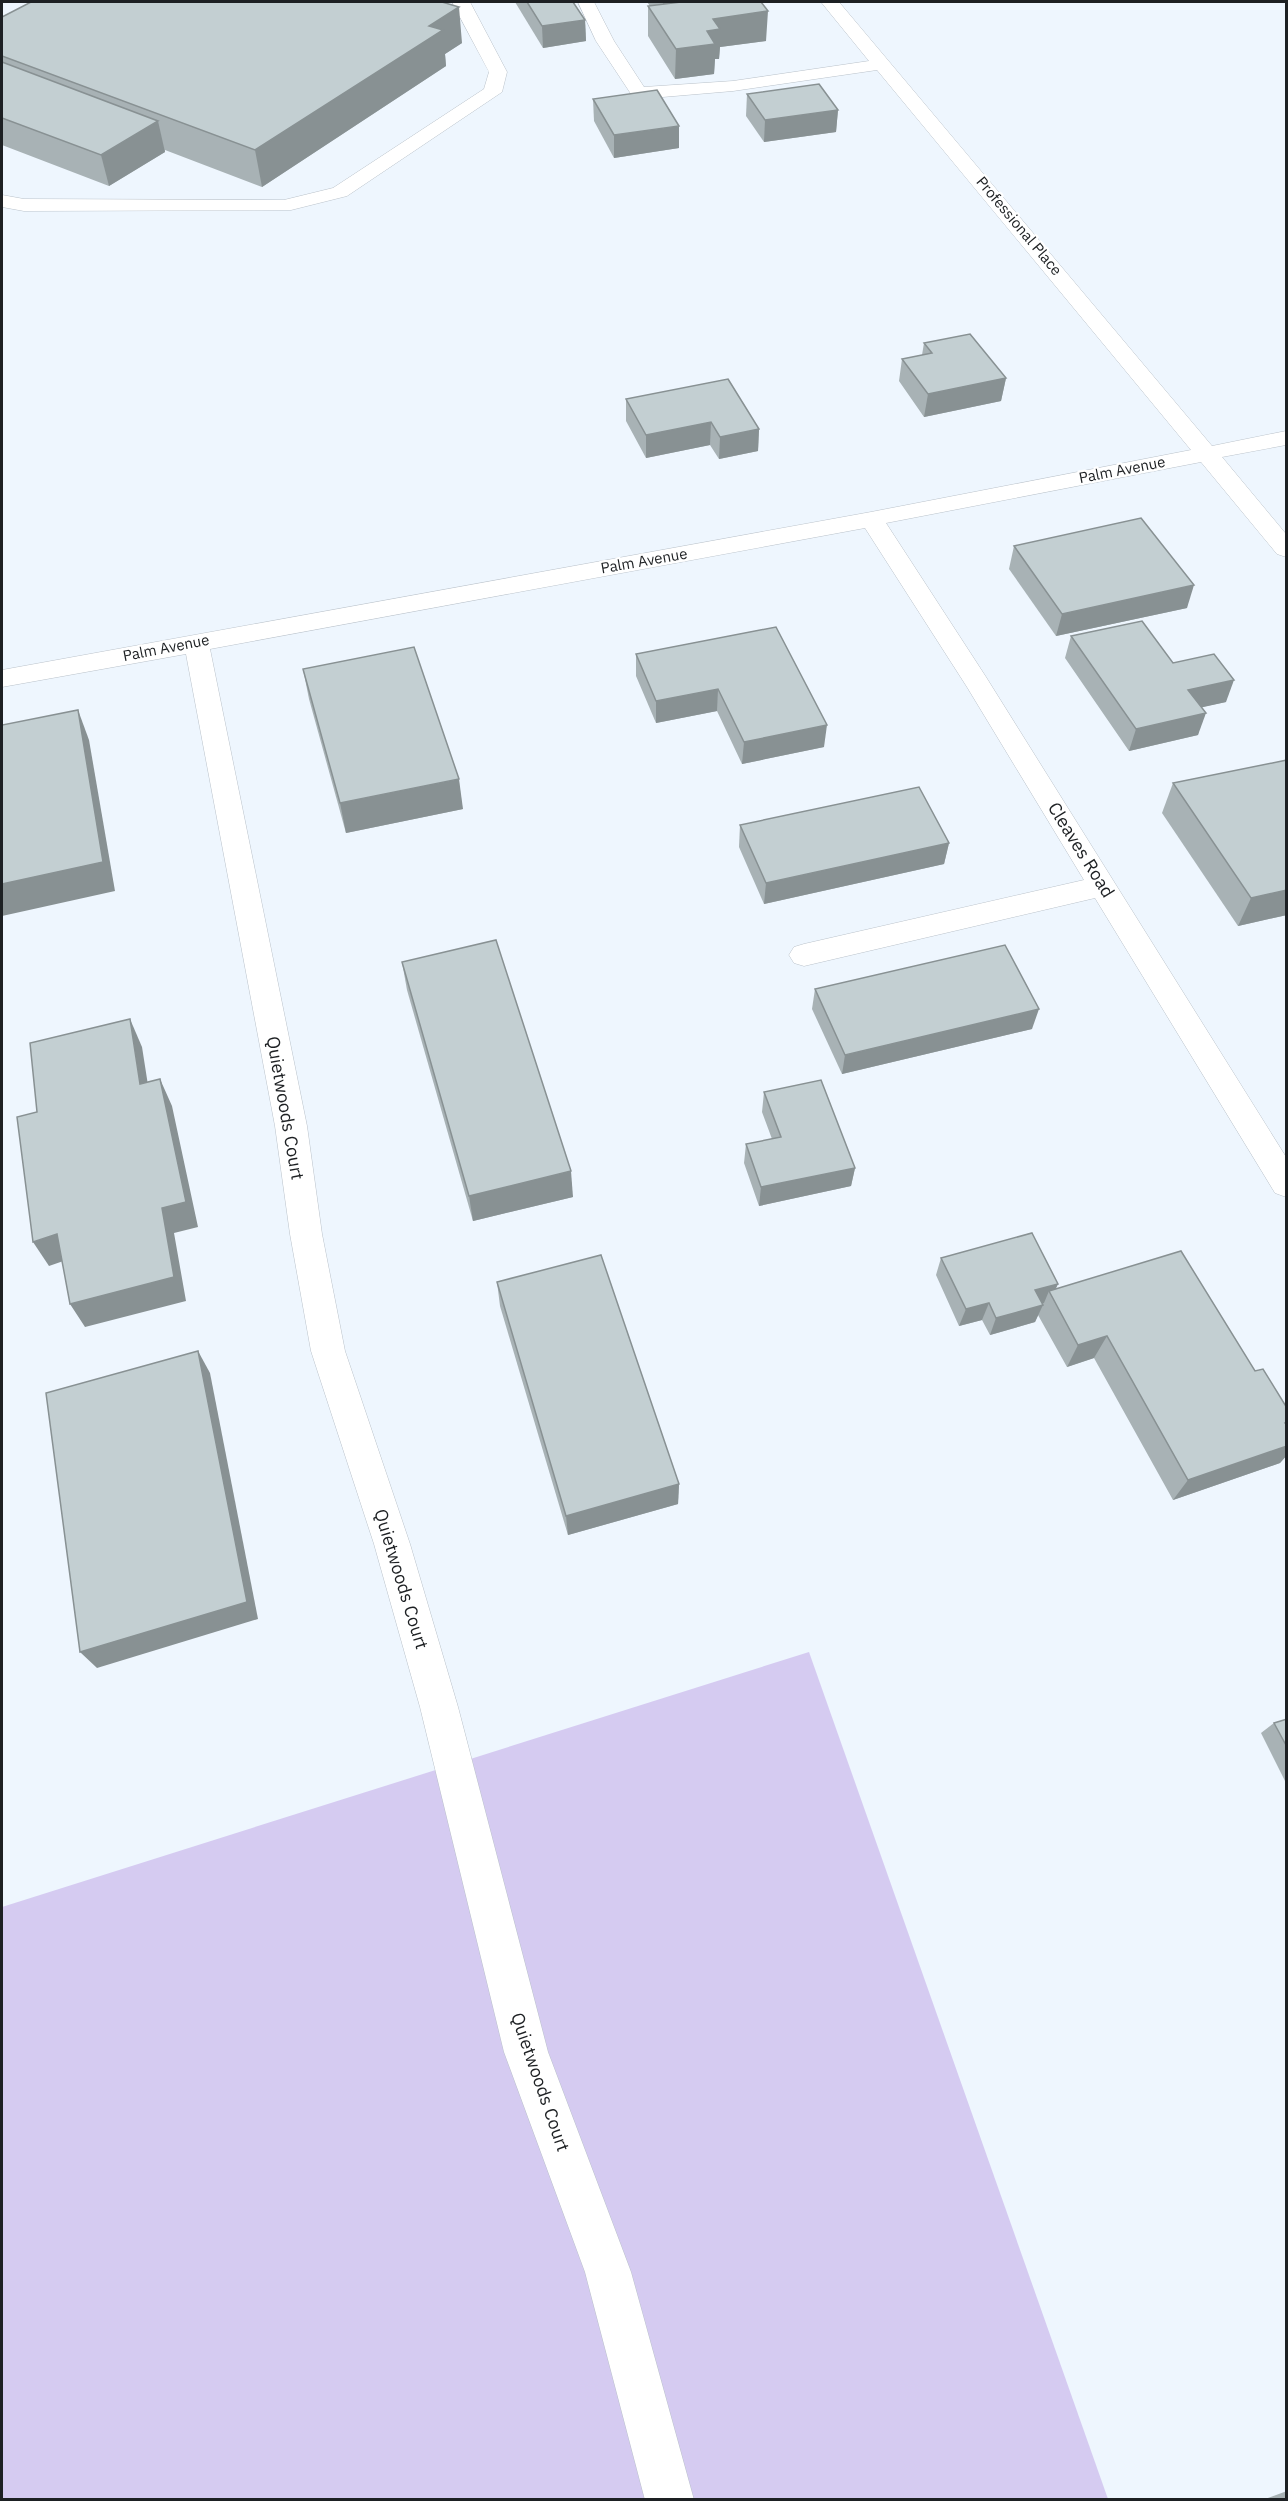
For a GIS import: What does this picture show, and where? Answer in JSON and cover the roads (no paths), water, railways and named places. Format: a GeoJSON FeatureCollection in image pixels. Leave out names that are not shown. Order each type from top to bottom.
{"type":"FeatureCollection","features":[{"type":"Feature","properties":{"kind":"street"},"geometry":{"type":"LineString","coordinates":[[2,201],[24,205],[284,206],[340,192],[493,92],[498,72],[461,2]]}},
{"type":"Feature","properties":{"kind":"street"},"geometry":{"type":"LineString","coordinates":[[586,2],[605,41],[639,93],[733,86],[883,64]]}},
{"type":"Feature","properties":{"kind":"street","name":"Professional Place"},"geometry":{"type":"LineString","coordinates":[[830,2],[1071,288],[1204,453],[1287,549]]}},
{"type":"Feature","properties":{"kind":"street","name":"Palm Avenue"},"geometry":{"type":"LineString","coordinates":[[2,679],[871,519],[1287,438]]}},
{"type":"Feature","properties":{"kind":"street","name":"Cleaves Road"},"geometry":{"type":"LineString","coordinates":[[871,519],[977,683],[1287,1184]]}},
{"type":"Feature","properties":{"kind":"street","name":"Quietwoods Court"},"geometry":{"type":"LineString","coordinates":[[196,642],[291,1126],[306,1234],[328,1351],[392,1544],[439,1707],[525,2052],[608,2272],[670,2499]]}},
{"type":"Feature","properties":{"kind":"street"},"geometry":{"type":"LineString","coordinates":[[804,955],[1103,886]]}}]}
